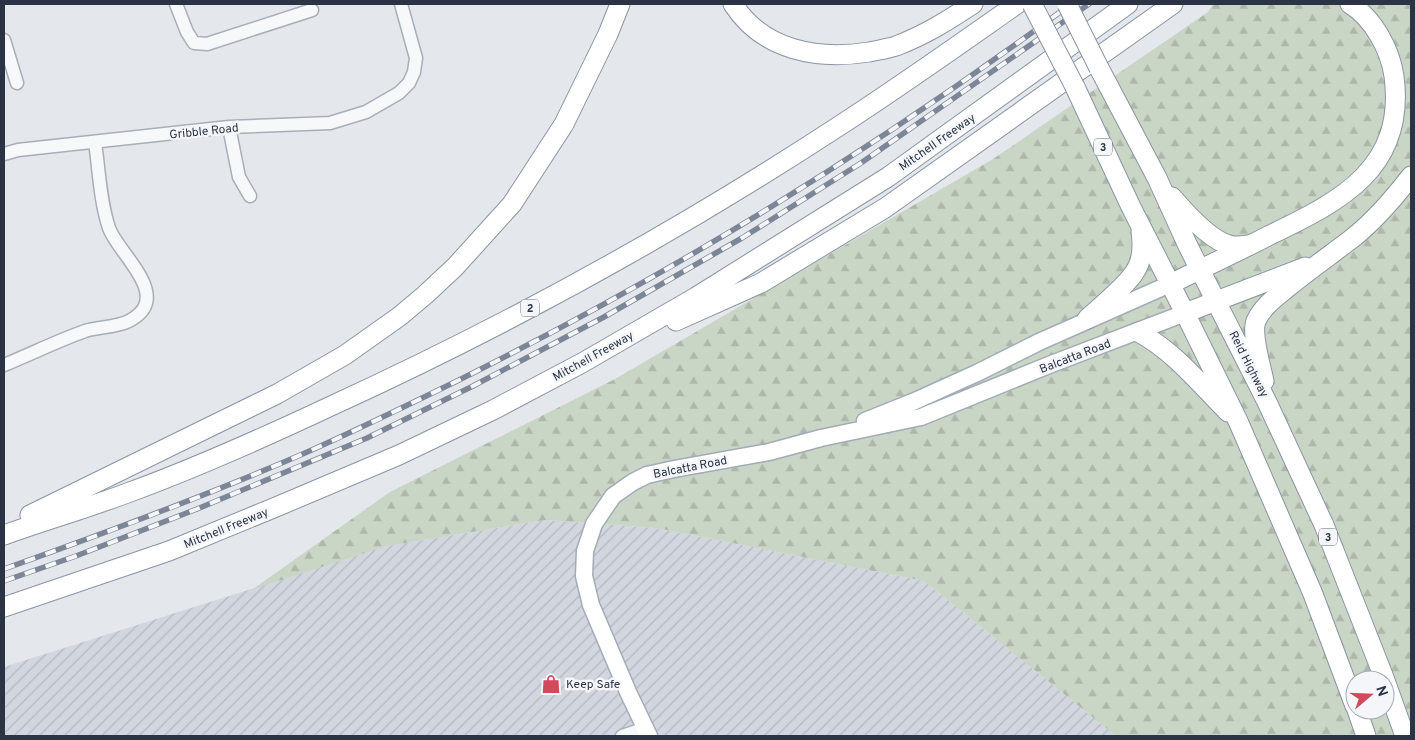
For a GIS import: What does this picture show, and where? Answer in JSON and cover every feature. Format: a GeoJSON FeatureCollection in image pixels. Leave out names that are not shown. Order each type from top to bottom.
{"type":"FeatureCollection","features":[{"type":"Feature","properties":{"kind":"highway"},"geometry":{"type":"LineString","coordinates":[[4,528],[277,394],[345,355],[400,316],[425,295],[455,266],[512,204],[564,124],[608,34],[620,4]]}},
{"type":"Feature","properties":{"kind":"highway"},"geometry":{"type":"LineString","coordinates":[[733,4],[754,28],[784,46],[804,53],[842,56],[894,47],[932,31],[973,4]]}},
{"type":"Feature","properties":{"kind":"highway","name":"2"},"geometry":{"type":"LineString","coordinates":[[4,534],[127,493],[214,458],[396,377],[488,330],[598,272],[675,228],[916,75],[1017,4]]}},
{"type":"Feature","properties":{"kind":"highway","name":"3"},"geometry":{"type":"LineString","coordinates":[[1032,4],[1075,87],[1140,224],[1186,313],[1238,421],[1313,594],[1345,679]]}},
{"type":"Feature","properties":{"kind":"highway","name":"Reid Highway"},"geometry":{"type":"LineString","coordinates":[[1067,4],[1157,178],[1200,269],[1268,402],[1324,525],[1405,736]]}},
{"type":"Feature","properties":{"kind":"highway","name":"Mitchell Freeway"},"geometry":{"type":"LineString","coordinates":[[4,607],[169,551],[276,507],[407,451],[493,410],[582,363],[705,292],[888,177],[1128,4]]}},
{"type":"Feature","properties":{"kind":"highway"},"geometry":{"type":"LineString","coordinates":[[582,363],[761,283],[885,208],[1173,4]]}},
{"type":"Feature","properties":{"kind":"highway"},"geometry":{"type":"LineString","coordinates":[[1170,284],[1307,217],[1344,195],[1362,180],[1376,161],[1387,142],[1394,119],[1396,92],[1392,64],[1380,35],[1359,9],[1350,4]]}},
{"type":"Feature","properties":{"kind":"highway"},"geometry":{"type":"LineString","coordinates":[[1268,402],[1255,338],[1255,323],[1269,303],[1318,262],[1354,236],[1378,214],[1411,176]]}},
{"type":"Feature","properties":{"kind":"highway"},"geometry":{"type":"LineString","coordinates":[[1157,178],[1186,213],[1214,238],[1229,246],[1238,247],[1251,244]]}},
{"type":"Feature","properties":{"kind":"highway"},"geometry":{"type":"LineString","coordinates":[[1087,319],[1135,273],[1141,258],[1140,224]]}},
{"type":"Feature","properties":{"kind":"highway"},"geometry":{"type":"LineString","coordinates":[[1186,313],[1318,262]]}},
{"type":"Feature","properties":{"kind":"highway"},"geometry":{"type":"LineString","coordinates":[[1138,332],[1151,338],[1166,350],[1238,421]]}},
{"type":"Feature","properties":{"kind":"highway"},"geometry":{"type":"LineString","coordinates":[[1360,720],[1366,736]]}},
{"type":"Feature","properties":{"kind":"main road","name":"Balcatta Road"},"geometry":{"type":"LineString","coordinates":[[821,438],[915,401],[1087,319],[1144,297],[1170,284]]}},
{"type":"Feature","properties":{"kind":"main road","name":"Balcatta Road"},"geometry":{"type":"LineString","coordinates":[[647,732],[595,614],[584,576],[585,551],[594,524],[614,496],[633,482],[674,469],[769,452],[821,438],[921,417],[1054,363],[1186,313]]}},
{"type":"Feature","properties":{"kind":"street"},"geometry":{"type":"LineString","coordinates":[[176,4],[186,32],[194,43],[207,44],[312,10]]}},
{"type":"Feature","properties":{"kind":"street","name":"Gribble Road"},"geometry":{"type":"LineString","coordinates":[[4,154],[18,150],[229,127],[330,124],[366,112],[399,93],[407,86],[412,77],[416,58],[401,4]]}},
{"type":"Feature","properties":{"kind":"street"},"geometry":{"type":"LineString","coordinates":[[4,40],[17,83]]}},
{"type":"Feature","properties":{"kind":"street"},"geometry":{"type":"LineString","coordinates":[[229,127],[240,177],[250,196]]}},
{"type":"Feature","properties":{"kind":"street"},"geometry":{"type":"LineString","coordinates":[[4,365],[85,331],[129,321],[142,310],[146,303],[146,292],[140,272],[114,240],[110,229],[101,186],[95,142]]}},
{"type":"Feature","properties":{"kind":"street"},"geometry":{"type":"LineString","coordinates":[[622,736],[647,732]]}},
{"type":"Feature","properties":{"kind":"shaded area"},"geometry":{"type":"Polygon","coordinates":[[[545,520],[656,528],[924,581],[1116,736],[4,736],[4,667],[387,546],[545,520]]]}},
{"type":"Feature","properties":{"kind":"green space"},"geometry":{"type":"Polygon","coordinates":[[[1213,4],[1411,4],[1411,736],[1116,736],[924,581],[656,528],[545,520],[387,546],[253,589],[390,492],[615,379],[993,159],[1208,12],[1213,4]]]}},
{"type":"Feature","properties":{"kind":"railway"},"geometry":{"type":"LineString","coordinates":[[4,569],[155,514],[305,453],[421,399],[539,339],[696,252],[773,206],[924,108],[1071,4]]}},
{"type":"Feature","properties":{"kind":"railway"},"geometry":{"type":"LineString","coordinates":[[4,581],[76,556],[197,509],[367,438],[473,386],[604,317],[742,238],[861,163],[1089,4]]}},
{"type":"Feature","properties":{"kind":"place","name":"Keep Safe"},"geometry":{"type":"Point","coordinates":[551,684]}}]}
